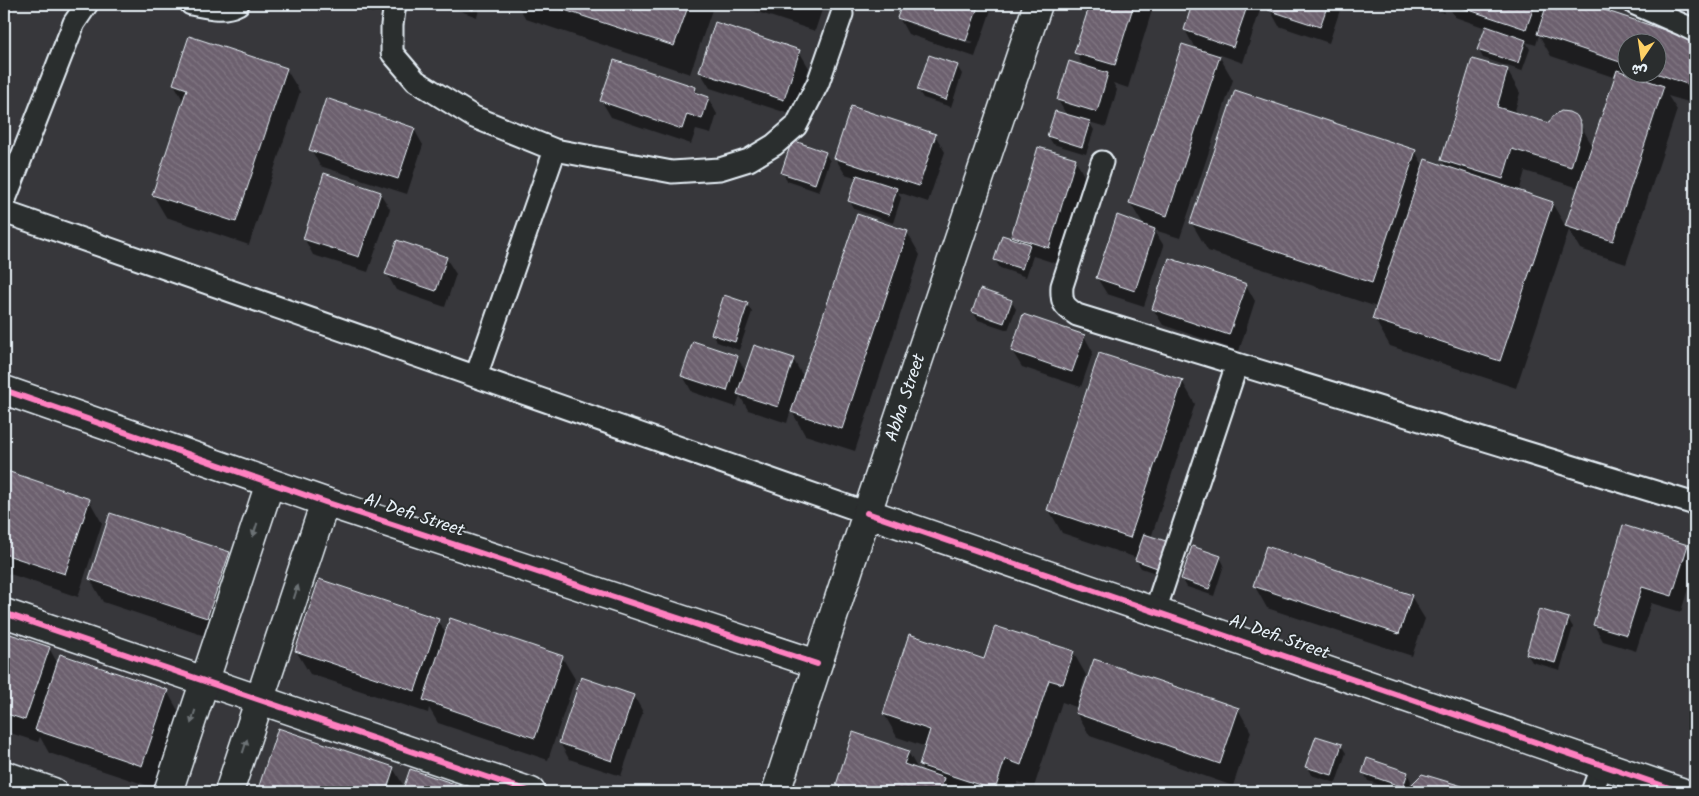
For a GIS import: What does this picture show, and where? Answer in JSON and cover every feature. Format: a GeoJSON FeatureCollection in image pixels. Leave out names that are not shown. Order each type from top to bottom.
{"type":"FeatureCollection","features":[{"type":"Feature","properties":{"kind":"street","name":"Abha Street"},"geometry":{"type":"LineString","coordinates":[[776,792],[867,513],[1038,4]]}},
{"type":"Feature","properties":{"kind":"street","name":"Al Defi Street"},"geometry":{"type":"LineString","coordinates":[[4,390],[325,502],[817,664]]}},
{"type":"Feature","properties":{"kind":"street"},"geometry":{"type":"LineString","coordinates":[[168,792],[270,483]]}},
{"type":"Feature","properties":{"kind":"street"},"geometry":{"type":"LineString","coordinates":[[229,792],[325,502]]}},
{"type":"Feature","properties":{"kind":"street","name":"Al Defi Street"},"geometry":{"type":"LineString","coordinates":[[867,513],[1681,792]]}},
{"type":"Feature","properties":{"kind":"street"},"geometry":{"type":"LineString","coordinates":[[4,613],[531,792]]}},
{"type":"Feature","properties":{"kind":"street"},"geometry":{"type":"LineString","coordinates":[[4,775],[53,792]]}},
{"type":"Feature","properties":{"kind":"lane"},"geometry":{"type":"LineString","coordinates":[[4,202],[74,23],[87,4]]}},
{"type":"Feature","properties":{"kind":"lane"},"geometry":{"type":"LineString","coordinates":[[190,4],[220,9],[238,4]]}},
{"type":"Feature","properties":{"kind":"lane"},"geometry":{"type":"LineString","coordinates":[[395,4],[392,25],[392,53],[416,80],[474,117],[555,150],[672,172],[720,169],[748,160],[774,145],[796,126],[818,83],[842,14]]}},
{"type":"Feature","properties":{"kind":"lane"},"geometry":{"type":"LineString","coordinates":[[1635,4],[1695,32]]}},
{"type":"Feature","properties":{"kind":"lane"},"geometry":{"type":"LineString","coordinates":[[476,376],[555,150]]}},
{"type":"Feature","properties":{"kind":"lane"},"geometry":{"type":"LineString","coordinates":[[1102,162],[1062,286],[1061,298],[1067,308],[1077,315],[1695,504]]}},
{"type":"Feature","properties":{"kind":"lane"},"geometry":{"type":"LineString","coordinates":[[4,212],[867,513]]}},
{"type":"Feature","properties":{"kind":"lane"},"geometry":{"type":"LineString","coordinates":[[1155,611],[1237,364]]}},
{"type":"Feature","properties":{"kind":"lane"},"geometry":{"type":"LineString","coordinates":[[1592,792],[1602,765]]}},
{"type":"Feature","properties":{"kind":"building"},"geometry":{"type":"Polygon","coordinates":[[[457,4],[475,4],[473,10],[457,4]]]}},
{"type":"Feature","properties":{"kind":"building"},"geometry":{"type":"Polygon","coordinates":[[[546,4],[689,4],[674,46],[546,4]]]}},
{"type":"Feature","properties":{"kind":"building"},"geometry":{"type":"Polygon","coordinates":[[[786,4],[804,4],[802,9],[786,4]]]}},
{"type":"Feature","properties":{"kind":"building"},"geometry":{"type":"Polygon","coordinates":[[[902,4],[979,4],[966,41],[897,18],[902,4]]]}},
{"type":"Feature","properties":{"kind":"building"},"geometry":{"type":"Polygon","coordinates":[[[1090,4],[1134,4],[1115,65],[1074,53],[1090,4]]]}},
{"type":"Feature","properties":{"kind":"building"},"geometry":{"type":"Polygon","coordinates":[[[1192,4],[1248,4],[1233,47],[1184,30],[1192,4]]]}},
{"type":"Feature","properties":{"kind":"building"},"geometry":{"type":"Polygon","coordinates":[[[1270,4],[1328,4],[1320,27],[1268,10],[1270,4]]]}},
{"type":"Feature","properties":{"kind":"building"},"geometry":{"type":"Polygon","coordinates":[[[1451,4],[1535,4],[1526,29],[1451,4]]]}},
{"type":"Feature","properties":{"kind":"building"},"geometry":{"type":"Polygon","coordinates":[[[1547,4],[1586,4],[1695,40],[1695,87],[1666,77],[1666,32],[1616,32],[1616,61],[1537,34],[1547,4]]]}},
{"type":"Feature","properties":{"kind":"building"},"geometry":{"type":"Polygon","coordinates":[[[715,22],[800,50],[784,100],[699,72],[715,22]]]}},
{"type":"Feature","properties":{"kind":"building"},"geometry":{"type":"Polygon","coordinates":[[[1486,26],[1526,40],[1518,63],[1477,50],[1486,26]]]}},
{"type":"Feature","properties":{"kind":"building"},"geometry":{"type":"Polygon","coordinates":[[[189,36],[287,68],[236,222],[152,195],[187,89],[173,84],[189,36]]]}},
{"type":"Feature","properties":{"kind":"building"},"geometry":{"type":"Polygon","coordinates":[[[1182,44],[1220,56],[1167,216],[1129,203],[1182,44]]]}},
{"type":"Feature","properties":{"kind":"building"},"geometry":{"type":"Polygon","coordinates":[[[929,55],[958,65],[946,100],[917,90],[929,55]]]}},
{"type":"Feature","properties":{"kind":"building"},"geometry":{"type":"Polygon","coordinates":[[[1472,59],[1508,69],[1497,107],[1549,123],[1553,116],[1561,111],[1577,116],[1581,124],[1581,133],[1571,167],[1512,149],[1503,179],[1441,160],[1472,59]]]}},
{"type":"Feature","properties":{"kind":"building"},"geometry":{"type":"Polygon","coordinates":[[[614,60],[696,87],[695,92],[709,97],[702,119],[687,114],[682,129],[600,101],[614,60]]]}},
{"type":"Feature","properties":{"kind":"building"},"geometry":{"type":"Polygon","coordinates":[[[1069,61],[1108,73],[1097,112],[1057,100],[1069,61]]]}},
{"type":"Feature","properties":{"kind":"building"},"geometry":{"type":"Polygon","coordinates":[[[1616,73],[1616,82],[1652,82],[1664,86],[1613,241],[1565,226],[1616,73]]]}},
{"type":"Feature","properties":{"kind":"building"},"geometry":{"type":"Polygon","coordinates":[[[1235,90],[1416,150],[1372,283],[1190,223],[1235,90]]]}},
{"type":"Feature","properties":{"kind":"building"},"geometry":{"type":"Polygon","coordinates":[[[326,98],[415,128],[398,179],[309,150],[326,98]]]}},
{"type":"Feature","properties":{"kind":"building"},"geometry":{"type":"Polygon","coordinates":[[[851,106],[936,134],[919,186],[834,158],[851,106]]]}},
{"type":"Feature","properties":{"kind":"building"},"geometry":{"type":"Polygon","coordinates":[[[1055,111],[1090,121],[1082,147],[1047,136],[1055,111]]]}},
{"type":"Feature","properties":{"kind":"building"},"geometry":{"type":"Polygon","coordinates":[[[792,140],[826,152],[815,184],[781,173],[792,140]]]}},
{"type":"Feature","properties":{"kind":"building"},"geometry":{"type":"Polygon","coordinates":[[[1038,147],[1076,158],[1049,248],[1011,236],[1038,147]]]}},
{"type":"Feature","properties":{"kind":"building"},"geometry":{"type":"Polygon","coordinates":[[[1425,159],[1553,202],[1500,361],[1372,319],[1425,159]]]}},
{"type":"Feature","properties":{"kind":"building"},"geometry":{"type":"Polygon","coordinates":[[[324,173],[381,192],[359,257],[303,239],[324,173]]]}},
{"type":"Feature","properties":{"kind":"building"},"geometry":{"type":"Polygon","coordinates":[[[857,175],[897,188],[889,215],[848,201],[857,175]]]}},
{"type":"Feature","properties":{"kind":"building"},"geometry":{"type":"Polygon","coordinates":[[[857,214],[908,231],[842,429],[791,412],[857,214]]]}},
{"type":"Feature","properties":{"kind":"building"},"geometry":{"type":"Polygon","coordinates":[[[1117,215],[1155,229],[1135,291],[1096,278],[1117,215]]]}},
{"type":"Feature","properties":{"kind":"building"},"geometry":{"type":"Polygon","coordinates":[[[1002,235],[1030,244],[1022,269],[994,260],[1002,235]]]}},
{"type":"Feature","properties":{"kind":"building"},"geometry":{"type":"Polygon","coordinates":[[[397,240],[447,257],[436,291],[385,274],[397,240]]]}},
{"type":"Feature","properties":{"kind":"building"},"geometry":{"type":"Polygon","coordinates":[[[1169,258],[1247,284],[1229,335],[1152,309],[1169,258]]]}},
{"type":"Feature","properties":{"kind":"building"},"geometry":{"type":"Polygon","coordinates":[[[980,289],[1012,300],[1004,323],[972,312],[980,289]]]}},
{"type":"Feature","properties":{"kind":"building"},"geometry":{"type":"Polygon","coordinates":[[[724,295],[748,303],[735,342],[711,334],[724,295]]]}},
{"type":"Feature","properties":{"kind":"building"},"geometry":{"type":"Polygon","coordinates":[[[1023,314],[1085,335],[1072,372],[1011,351],[1023,314]]]}},
{"type":"Feature","properties":{"kind":"building"},"geometry":{"type":"Polygon","coordinates":[[[693,341],[738,356],[727,391],[681,376],[693,341]]]}},
{"type":"Feature","properties":{"kind":"building"},"geometry":{"type":"Polygon","coordinates":[[[754,345],[794,358],[778,407],[737,394],[754,345]]]}},
{"type":"Feature","properties":{"kind":"building"},"geometry":{"type":"Polygon","coordinates":[[[1099,353],[1183,380],[1130,538],[1047,510],[1099,353]]]}},
{"type":"Feature","properties":{"kind":"building"},"geometry":{"type":"Polygon","coordinates":[[[4,470],[90,499],[65,574],[4,554],[4,470]]]}},
{"type":"Feature","properties":{"kind":"building"},"geometry":{"type":"Polygon","coordinates":[[[110,513],[230,552],[207,618],[89,579],[110,513]]]}},
{"type":"Feature","properties":{"kind":"building"},"geometry":{"type":"Polygon","coordinates":[[[1623,525],[1688,545],[1672,596],[1642,587],[1627,635],[1593,625],[1623,525]]]}},
{"type":"Feature","properties":{"kind":"building"},"geometry":{"type":"Polygon","coordinates":[[[1144,534],[1169,542],[1160,569],[1135,560],[1144,534]]]}},
{"type":"Feature","properties":{"kind":"building"},"geometry":{"type":"Polygon","coordinates":[[[1192,546],[1221,556],[1209,589],[1181,579],[1192,546]]]}},
{"type":"Feature","properties":{"kind":"building"},"geometry":{"type":"Polygon","coordinates":[[[1266,546],[1412,595],[1399,634],[1253,586],[1266,546]]]}},
{"type":"Feature","properties":{"kind":"building"},"geometry":{"type":"Polygon","coordinates":[[[319,579],[439,619],[415,691],[295,651],[319,579]]]}},
{"type":"Feature","properties":{"kind":"building"},"geometry":{"type":"Polygon","coordinates":[[[1539,609],[1569,618],[1555,663],[1526,654],[1539,609]]]}},
{"type":"Feature","properties":{"kind":"building"},"geometry":{"type":"Polygon","coordinates":[[[450,618],[563,656],[535,738],[423,700],[450,618]]]}},
{"type":"Feature","properties":{"kind":"building"},"geometry":{"type":"Polygon","coordinates":[[[995,626],[1074,651],[1063,684],[1049,680],[1021,765],[1005,759],[995,790],[919,765],[930,730],[883,714],[909,634],[984,659],[995,626]]]}},
{"type":"Feature","properties":{"kind":"building"},"geometry":{"type":"Polygon","coordinates":[[[4,632],[50,647],[25,720],[4,713],[4,632]]]}},
{"type":"Feature","properties":{"kind":"building"},"geometry":{"type":"Polygon","coordinates":[[[60,654],[168,690],[142,766],[35,730],[60,654]]]}},
{"type":"Feature","properties":{"kind":"building"},"geometry":{"type":"Polygon","coordinates":[[[1094,659],[1239,708],[1220,764],[1075,713],[1094,659]]]}},
{"type":"Feature","properties":{"kind":"building"},"geometry":{"type":"Polygon","coordinates":[[[581,677],[634,695],[612,761],[559,743],[581,677]]]}},
{"type":"Feature","properties":{"kind":"building"},"geometry":{"type":"Polygon","coordinates":[[[278,728],[394,767],[386,792],[257,792],[278,728]]]}},
{"type":"Feature","properties":{"kind":"building"},"geometry":{"type":"Polygon","coordinates":[[[853,732],[909,751],[904,764],[944,778],[940,792],[857,792],[836,785],[853,732]]]}},
{"type":"Feature","properties":{"kind":"building"},"geometry":{"type":"Polygon","coordinates":[[[1316,736],[1342,744],[1332,775],[1305,767],[1316,736]]]}},
{"type":"Feature","properties":{"kind":"building"},"geometry":{"type":"Polygon","coordinates":[[[1367,758],[1408,772],[1403,787],[1362,773],[1367,758]]]}},
{"type":"Feature","properties":{"kind":"building"},"geometry":{"type":"Polygon","coordinates":[[[410,769],[479,792],[402,792],[410,769]]]}},
{"type":"Feature","properties":{"kind":"building"},"geometry":{"type":"Polygon","coordinates":[[[1422,774],[1462,786],[1459,792],[1404,792],[1422,774]]]}},
{"type":"Feature","properties":{"kind":"cycle path"},"geometry":{"type":"LineString","coordinates":[[4,390],[325,502],[817,664]]}},
{"type":"Feature","properties":{"kind":"cycle path"},"geometry":{"type":"LineString","coordinates":[[867,513],[1681,792]]}},
{"type":"Feature","properties":{"kind":"cycle path"},"geometry":{"type":"LineString","coordinates":[[4,613],[531,792]]}}]}
